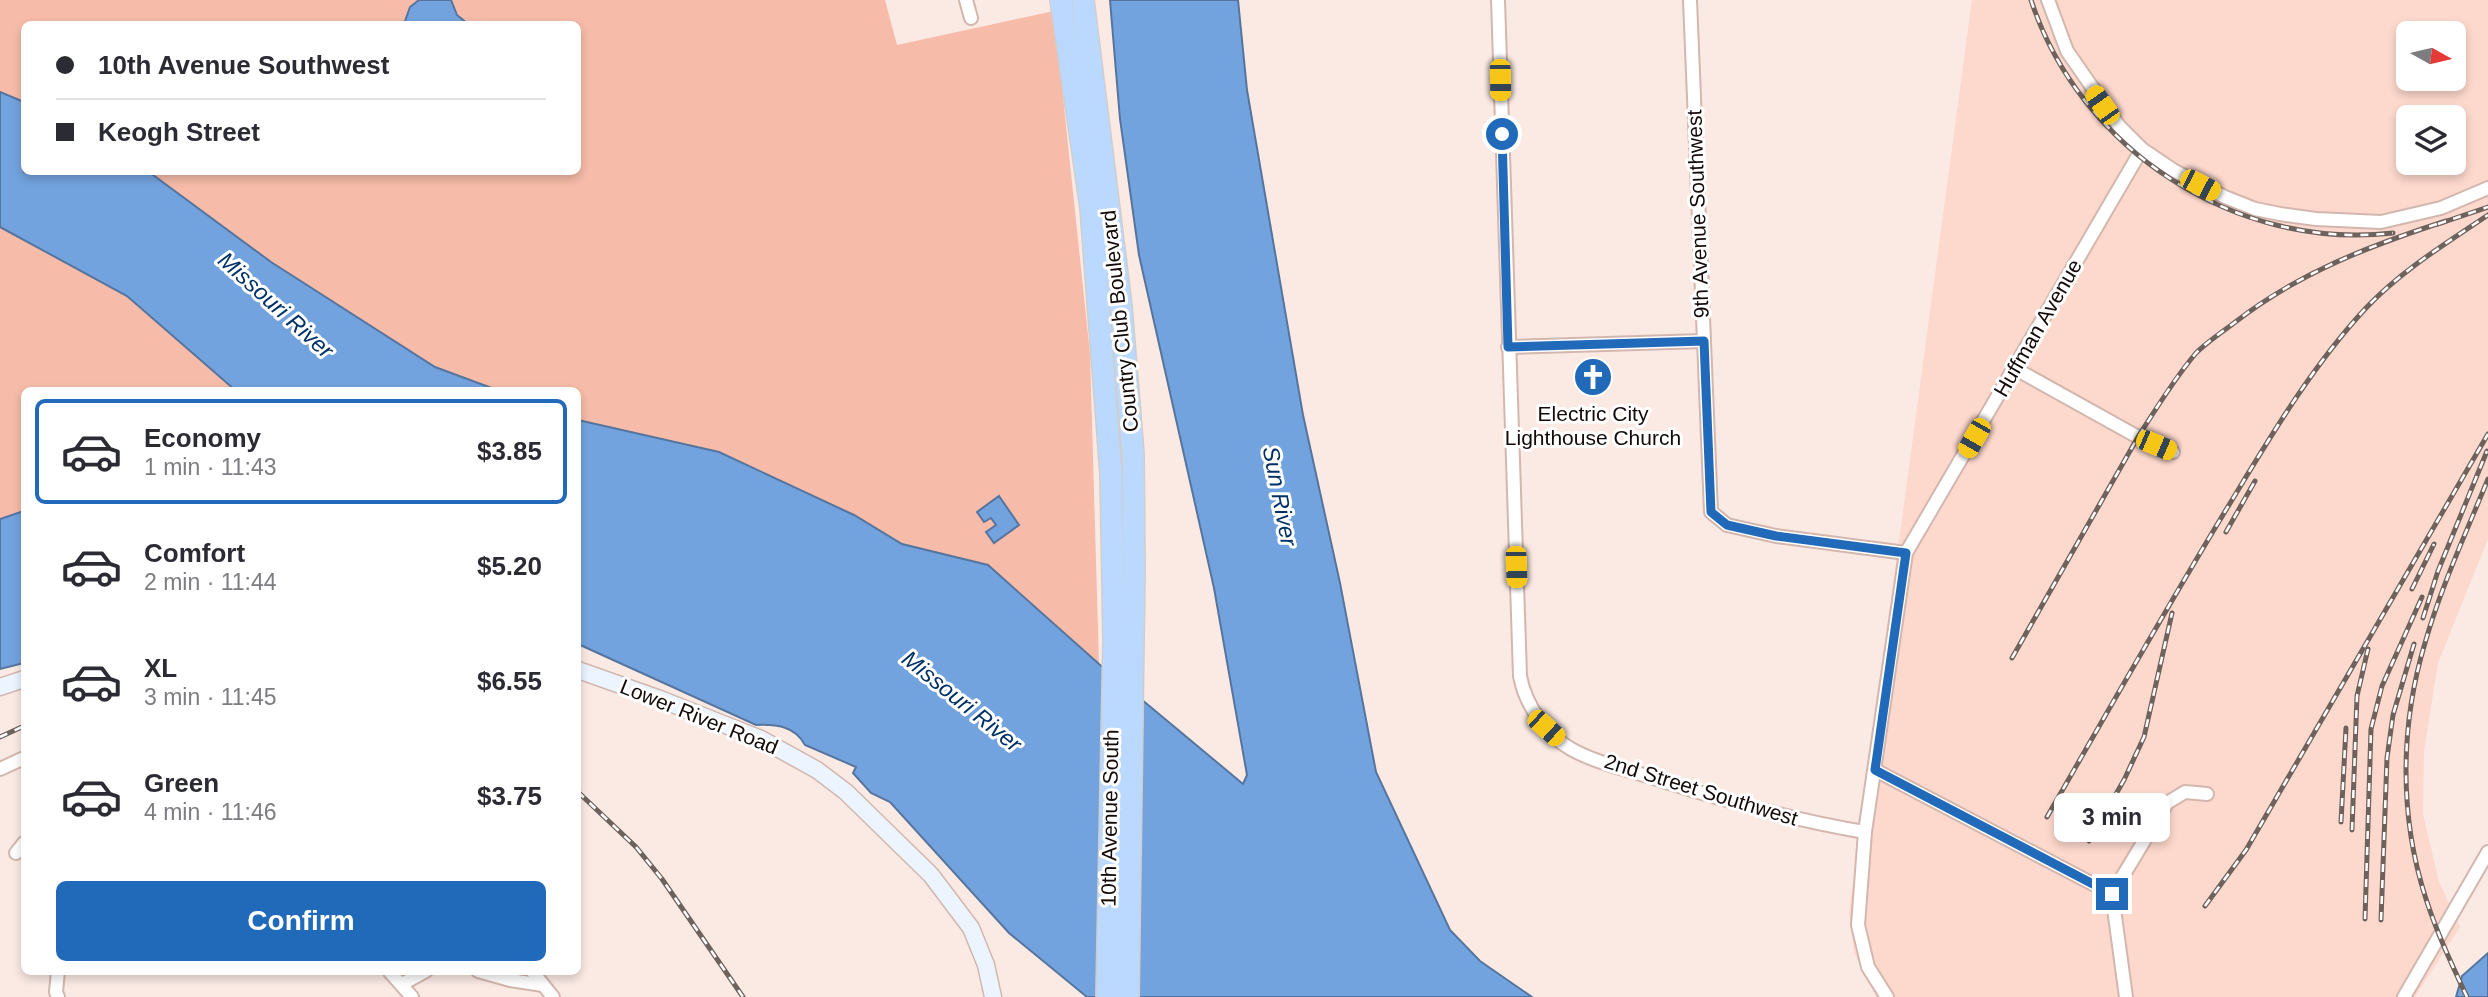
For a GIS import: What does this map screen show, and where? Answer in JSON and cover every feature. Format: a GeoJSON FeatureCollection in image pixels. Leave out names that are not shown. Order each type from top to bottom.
{"type":"FeatureCollection","features":[{"type":"Feature","properties":{"kind":"highway","name":"Country Club Boulevard"},"geometry":{"type":"LineString","coordinates":[[1062,0],[1091,208],[1123,641]]}},
{"type":"Feature","properties":{"kind":"highway","name":"Country Club Boulevard"},"geometry":{"type":"LineString","coordinates":[[1083,0],[1121,306],[1133,454],[1123,641]]}},
{"type":"Feature","properties":{"kind":"highway","name":"10th Avenue South"},"geometry":{"type":"LineString","coordinates":[[1107,997],[1123,641]]}},
{"type":"Feature","properties":{"kind":"highway","name":"10th Avenue South"},"geometry":{"type":"LineString","coordinates":[[1123,641],[1128,997]]}},
{"type":"Feature","properties":{"kind":"street"},"geometry":{"type":"LineString","coordinates":[[966,0],[971,19]]}},
{"type":"Feature","properties":{"kind":"street","name":"2nd Street Southwest"},"geometry":{"type":"LineString","coordinates":[[1498,0],[1520,677],[1525,696],[1546,728],[1572,749],[1612,764],[1817,824],[1865,832]]}},
{"type":"Feature","properties":{"kind":"street","name":"9th Avenue Southwest"},"geometry":{"type":"LineString","coordinates":[[1690,0],[1711,512],[1727,525],[1776,536],[1906,553]]}},
{"type":"Feature","properties":{"kind":"street"},"geometry":{"type":"LineString","coordinates":[[2048,0],[2067,51],[2119,126],[2142,149],[2173,170],[2245,205],[2316,219],[2381,222],[2441,208],[2488,188]]}},
{"type":"Feature","properties":{"kind":"street","name":"Huffman Avenue"},"geometry":{"type":"LineString","coordinates":[[1887,997],[1868,967],[1858,925],[1865,832],[1906,553],[2142,149]]}},
{"type":"Feature","properties":{"kind":"street"},"geometry":{"type":"LineString","coordinates":[[1508,347],[1704,341]]}},
{"type":"Feature","properties":{"kind":"street"},"geometry":{"type":"LineString","coordinates":[[2014,368],[2138,437],[2173,452]]}},
{"type":"Feature","properties":{"kind":"street","name":"Lower River Road"},"geometry":{"type":"LineString","coordinates":[[581,671],[761,739],[817,770],[846,792],[931,875],[971,928],[986,965],[993,997]]}},
{"type":"Feature","properties":{"kind":"street"},"geometry":{"type":"LineString","coordinates":[[0,687],[21,680]]}},
{"type":"Feature","properties":{"kind":"street"},"geometry":{"type":"LineString","coordinates":[[0,769],[21,759]]}},
{"type":"Feature","properties":{"kind":"street"},"geometry":{"type":"LineString","coordinates":[[1875,770],[2112,894]]}},
{"type":"Feature","properties":{"kind":"street"},"geometry":{"type":"LineString","coordinates":[[2126,997],[2112,894],[2167,803],[2185,792],[2207,793]]}},
{"type":"Feature","properties":{"kind":"street"},"geometry":{"type":"LineString","coordinates":[[2404,997],[2488,852]]}},
{"type":"Feature","properties":{"kind":"street"},"geometry":{"type":"LineString","coordinates":[[58,975],[58,997]]}},
{"type":"Feature","properties":{"kind":"street"},"geometry":{"type":"LineString","coordinates":[[393,975],[412,997]]}},
{"type":"Feature","properties":{"kind":"street"},"geometry":{"type":"LineString","coordinates":[[401,984],[418,975]]}},
{"type":"Feature","properties":{"kind":"street"},"geometry":{"type":"LineString","coordinates":[[492,975],[543,985]]}},
{"type":"Feature","properties":{"kind":"street"},"geometry":{"type":"LineString","coordinates":[[535,975],[553,997]]}},
{"type":"Feature","properties":{"kind":"shaded area"},"geometry":{"type":"Polygon","coordinates":[[[0,0],[885,0],[897,45],[1054,11],[1090,354],[1099,664],[988,565],[902,544],[854,515],[719,452],[581,421],[581,387],[489,387],[435,367],[271,262],[153,175],[581,175],[581,21],[21,21],[21,101],[0,92],[0,0]]]}},
{"type":"Feature","properties":{"kind":"shaded area"},"geometry":{"type":"Polygon","coordinates":[[[1972,0],[2488,0],[2488,539],[2438,663],[2424,751],[2423,814],[2439,882],[2460,927],[2415,997],[1876,997],[1854,952],[1849,912],[1972,0]]]}},
{"type":"Feature","properties":{"kind":"shaded area"},"geometry":{"type":"Polygon","coordinates":[[[0,227],[127,296],[232,387],[21,387],[21,512],[0,519],[0,227]]]}},
{"type":"Feature","properties":{"kind":"water"},"geometry":{"type":"Polygon","coordinates":[[[419,0],[451,0],[457,15],[464,21],[405,21],[410,7],[419,0]]]}},
{"type":"Feature","properties":{"kind":"water"},"geometry":{"type":"Polygon","coordinates":[[[1110,0],[1238,0],[1247,90],[1303,415],[1340,583],[1376,772],[1450,930],[1480,961],[1532,997],[1087,997],[1009,933],[890,802],[871,793],[853,773],[856,767],[805,745],[790,730],[778,726],[756,725],[581,645],[581,421],[719,452],[854,515],[902,544],[988,565],[1099,664],[1243,784],[1247,775],[1214,588],[1139,255],[1120,119],[1110,0]]]}},
{"type":"Feature","properties":{"kind":"water","name":"Missouri River"},"geometry":{"type":"Polygon","coordinates":[[[0,92],[21,101],[21,175],[153,175],[271,262],[435,367],[489,387],[232,387],[127,296],[0,227],[0,92]]]}},
{"type":"Feature","properties":{"kind":"water"},"geometry":{"type":"Polygon","coordinates":[[[999,496],[1019,525],[994,543],[986,532],[996,525],[991,518],[984,522],[977,512],[999,496]]]}},
{"type":"Feature","properties":{"kind":"water"},"geometry":{"type":"Polygon","coordinates":[[[21,512],[21,664],[0,669],[0,519],[21,512]]]}},
{"type":"Feature","properties":{"kind":"water"},"geometry":{"type":"Polygon","coordinates":[[[2488,953],[2488,997],[2456,997],[2462,976],[2488,953]]]}},
{"type":"Feature","properties":{"kind":"railway"},"geometry":{"type":"LineString","coordinates":[[2031,0],[2054,54],[2086,102],[2126,144],[2172,179],[2222,207],[2277,225],[2334,234],[2393,233]]}},
{"type":"Feature","properties":{"kind":"railway"},"geometry":{"type":"LineString","coordinates":[[2438,224],[2488,207]]}},
{"type":"Feature","properties":{"kind":"railway"},"geometry":{"type":"LineString","coordinates":[[2047,817],[2208,539],[2311,376],[2366,308],[2394,282],[2424,258],[2488,215]]}},
{"type":"Feature","properties":{"kind":"railway"},"geometry":{"type":"LineString","coordinates":[[2012,658],[2138,437],[2196,353],[2258,305],[2309,275],[2389,240],[2446,221]]}},
{"type":"Feature","properties":{"kind":"railway"},"geometry":{"type":"LineString","coordinates":[[2205,906],[2246,850],[2488,434]]}},
{"type":"Feature","properties":{"kind":"railway"},"geometry":{"type":"LineString","coordinates":[[2423,618],[2438,571],[2487,451]]}},
{"type":"Feature","properties":{"kind":"railway"},"geometry":{"type":"LineString","coordinates":[[2467,997],[2435,924],[2417,868],[2407,803],[2407,739],[2417,674],[2431,622],[2488,479]]}},
{"type":"Feature","properties":{"kind":"railway"},"geometry":{"type":"LineString","coordinates":[[2226,532],[2255,481]]}},
{"type":"Feature","properties":{"kind":"railway"},"geometry":{"type":"LineString","coordinates":[[2412,589],[2434,544]]}},
{"type":"Feature","properties":{"kind":"railway"},"geometry":{"type":"LineString","coordinates":[[2365,919],[2371,729],[2382,686],[2422,597]]}},
{"type":"Feature","properties":{"kind":"railway"},"geometry":{"type":"LineString","coordinates":[[2089,841],[2124,780],[2144,737],[2172,613]]}},
{"type":"Feature","properties":{"kind":"railway"},"geometry":{"type":"LineString","coordinates":[[2381,920],[2387,758],[2393,715],[2414,644]]}},
{"type":"Feature","properties":{"kind":"railway"},"geometry":{"type":"LineString","coordinates":[[2352,830],[2357,696],[2368,649]]}},
{"type":"Feature","properties":{"kind":"railway"},"geometry":{"type":"LineString","coordinates":[[0,737],[21,727]]}},
{"type":"Feature","properties":{"kind":"railway"},"geometry":{"type":"LineString","coordinates":[[2341,822],[2346,728]]}},
{"type":"Feature","properties":{"kind":"railway"},"geometry":{"type":"LineString","coordinates":[[581,795],[636,847],[662,879],[743,997]]}},
{"type":"Feature","properties":{"kind":"place","name":"Electric City Lighthouse Church"},"geometry":{"type":"Point","coordinates":[1593,377]}},
{"type":"Feature","properties":{"kind":"route"},"geometry":{"type":"LineString","coordinates":[[1502,134],[1508,347],[1704,341],[1711,512],[1727,525],[1776,536],[1906,553],[1875,770],[2112,894]]}},
{"type":"Feature","properties":{"kind":"water label","name":"Sun River"},"geometry":{"type":"Point","coordinates":[1280,496]}}]}
